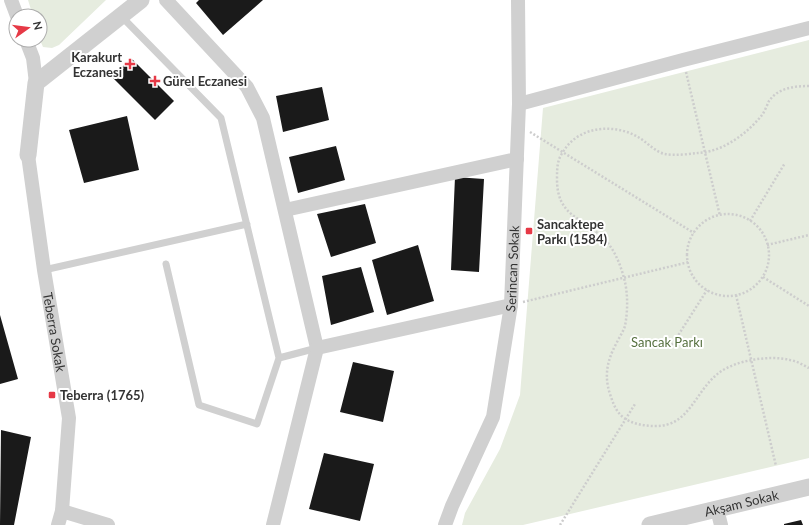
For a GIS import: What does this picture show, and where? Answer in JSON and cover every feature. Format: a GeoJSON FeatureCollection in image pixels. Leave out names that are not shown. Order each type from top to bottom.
{"type":"FeatureCollection","features":[{"type":"Feature","properties":{"kind":"street"},"geometry":{"type":"LineString","coordinates":[[36,83],[122,17],[141,0]]}},
{"type":"Feature","properties":{"kind":"street"},"geometry":{"type":"LineString","coordinates":[[166,0],[247,87],[263,118],[317,348],[273,525]]}},
{"type":"Feature","properties":{"kind":"street","name":"Serincan Sokak"},"geometry":{"type":"LineString","coordinates":[[445,525],[452,506],[493,417],[511,305],[519,104],[518,0]]}},
{"type":"Feature","properties":{"kind":"street"},"geometry":{"type":"LineString","coordinates":[[519,104],[809,28]]}},
{"type":"Feature","properties":{"kind":"street"},"geometry":{"type":"LineString","coordinates":[[28,155],[36,83],[33,58],[29,48]]}},
{"type":"Feature","properties":{"kind":"street","name":"Teberra Sokak"},"geometry":{"type":"LineString","coordinates":[[28,155],[44,270],[69,418],[62,511],[58,525]]}},
{"type":"Feature","properties":{"kind":"street"},"geometry":{"type":"LineString","coordinates":[[285,210],[517,159]]}},
{"type":"Feature","properties":{"kind":"street"},"geometry":{"type":"LineString","coordinates":[[317,348],[511,305]]}},
{"type":"Feature","properties":{"kind":"street","name":"Akşam Sokak"},"geometry":{"type":"LineString","coordinates":[[650,525],[809,487]]}},
{"type":"Feature","properties":{"kind":"street"},"geometry":{"type":"LineString","coordinates":[[717,509],[721,525]]}},
{"type":"Feature","properties":{"kind":"street"},"geometry":{"type":"LineString","coordinates":[[62,511],[108,525]]}},
{"type":"Feature","properties":{"kind":"lane"},"geometry":{"type":"LineString","coordinates":[[122,17],[221,118],[279,358],[257,424],[199,405],[166,264]]}},
{"type":"Feature","properties":{"kind":"lane"},"geometry":{"type":"LineString","coordinates":[[44,270],[247,224]]}},
{"type":"Feature","properties":{"kind":"lane"},"geometry":{"type":"LineString","coordinates":[[279,358],[317,348]]}},
{"type":"Feature","properties":{"kind":"path"},"geometry":{"type":"LineString","coordinates":[[683,60],[720,216]]}},
{"type":"Feature","properties":{"kind":"path"},"geometry":{"type":"LineString","coordinates":[[809,86],[794,86],[780,91],[770,99],[762,115],[731,143],[705,153],[665,154],[639,137],[626,131],[614,128],[600,129],[575,137],[562,152],[557,165],[557,191],[561,203],[569,214],[602,236],[618,258],[624,278],[627,300],[625,327],[614,346],[606,368],[607,386],[614,407],[626,419],[642,426],[673,424],[681,418],[719,373],[732,366],[751,361],[772,359],[790,360],[809,368]]}},
{"type":"Feature","properties":{"kind":"path"},"geometry":{"type":"LineString","coordinates":[[518,124],[694,233]]}},
{"type":"Feature","properties":{"kind":"path"},"geometry":{"type":"LineString","coordinates":[[750,221],[785,163]]}},
{"type":"Feature","properties":{"kind":"path"},"geometry":{"type":"LineString","coordinates":[[731,214],[750,221],[756,225],[764,236],[767,245],[768,264],[763,277],[754,287],[742,294],[729,296],[716,294],[707,290],[695,280],[688,262],[687,255],[694,233],[705,222],[720,216],[731,214]]}},
{"type":"Feature","properties":{"kind":"path"},"geometry":{"type":"LineString","coordinates":[[767,245],[809,235]]}},
{"type":"Feature","properties":{"kind":"path"},"geometry":{"type":"LineString","coordinates":[[511,305],[688,262]]}},
{"type":"Feature","properties":{"kind":"path"},"geometry":{"type":"LineString","coordinates":[[763,277],[809,306]]}},
{"type":"Feature","properties":{"kind":"path"},"geometry":{"type":"LineString","coordinates":[[672,345],[707,290]]}},
{"type":"Feature","properties":{"kind":"path"},"geometry":{"type":"LineString","coordinates":[[736,295],[776,466]]}},
{"type":"Feature","properties":{"kind":"path"},"geometry":{"type":"LineString","coordinates":[[560,525],[635,404]]}},
{"type":"Feature","properties":{"kind":"green space"},"geometry":{"type":"Polygon","coordinates":[[[28,0],[106,0],[59,45],[52,48],[48,48],[48,8],[30,8],[28,0]]]}},
{"type":"Feature","properties":{"kind":"green space","name":"Sancak Parkı"},"geometry":{"type":"Polygon","coordinates":[[[809,40],[809,458],[523,525],[462,525],[465,513],[500,449],[520,395],[543,108],[809,40]]]}},
{"type":"Feature","properties":{"kind":"building"},"geometry":{"type":"Polygon","coordinates":[[[199,0],[263,0],[223,35],[196,3],[199,0]]]}},
{"type":"Feature","properties":{"kind":"building"},"geometry":{"type":"Polygon","coordinates":[[[131,58],[174,101],[155,120],[112,77],[131,58]]]}},
{"type":"Feature","properties":{"kind":"building"},"geometry":{"type":"Polygon","coordinates":[[[322,87],[329,120],[283,132],[276,96],[322,87]]]}},
{"type":"Feature","properties":{"kind":"building"},"geometry":{"type":"Polygon","coordinates":[[[127,116],[139,170],[84,183],[69,130],[127,116]]]}},
{"type":"Feature","properties":{"kind":"building"},"geometry":{"type":"Polygon","coordinates":[[[336,146],[345,180],[298,193],[289,157],[336,146]]]}},
{"type":"Feature","properties":{"kind":"building"},"geometry":{"type":"Polygon","coordinates":[[[455,177],[484,179],[479,272],[451,270],[455,177]]]}},
{"type":"Feature","properties":{"kind":"building"},"geometry":{"type":"Polygon","coordinates":[[[365,204],[376,243],[331,257],[317,214],[365,204]]]}},
{"type":"Feature","properties":{"kind":"building"},"geometry":{"type":"Polygon","coordinates":[[[418,245],[434,301],[387,315],[372,260],[418,245]]]}},
{"type":"Feature","properties":{"kind":"building"},"geometry":{"type":"Polygon","coordinates":[[[361,267],[374,312],[331,325],[322,276],[361,267]]]}},
{"type":"Feature","properties":{"kind":"building"},"geometry":{"type":"Polygon","coordinates":[[[0,315],[18,379],[0,384],[0,315]]]}},
{"type":"Feature","properties":{"kind":"building"},"geometry":{"type":"Polygon","coordinates":[[[353,362],[394,371],[383,422],[340,412],[353,362]]]}},
{"type":"Feature","properties":{"kind":"building"},"geometry":{"type":"Polygon","coordinates":[[[1,430],[31,437],[14,525],[0,525],[1,430]]]}},
{"type":"Feature","properties":{"kind":"building"},"geometry":{"type":"Polygon","coordinates":[[[324,453],[374,464],[360,521],[309,509],[324,453]]]}},
{"type":"Feature","properties":{"kind":"building"},"geometry":{"type":"Polygon","coordinates":[[[801,520],[803,525],[784,525],[784,524],[801,520]]]}},
{"type":"Feature","properties":{"kind":"place","name":"Karakurt Eczanesi"},"geometry":{"type":"Point","coordinates":[130,64]}},
{"type":"Feature","properties":{"kind":"place","name":"Gürel Eczanesi"},"geometry":{"type":"Point","coordinates":[155,81]}},
{"type":"Feature","properties":{"kind":"place","name":"Sancaktepe Parkı (1584)"},"geometry":{"type":"Point","coordinates":[529,231]}},
{"type":"Feature","properties":{"kind":"place","name":"Teberra (1765)"},"geometry":{"type":"Point","coordinates":[52,395]}}]}
